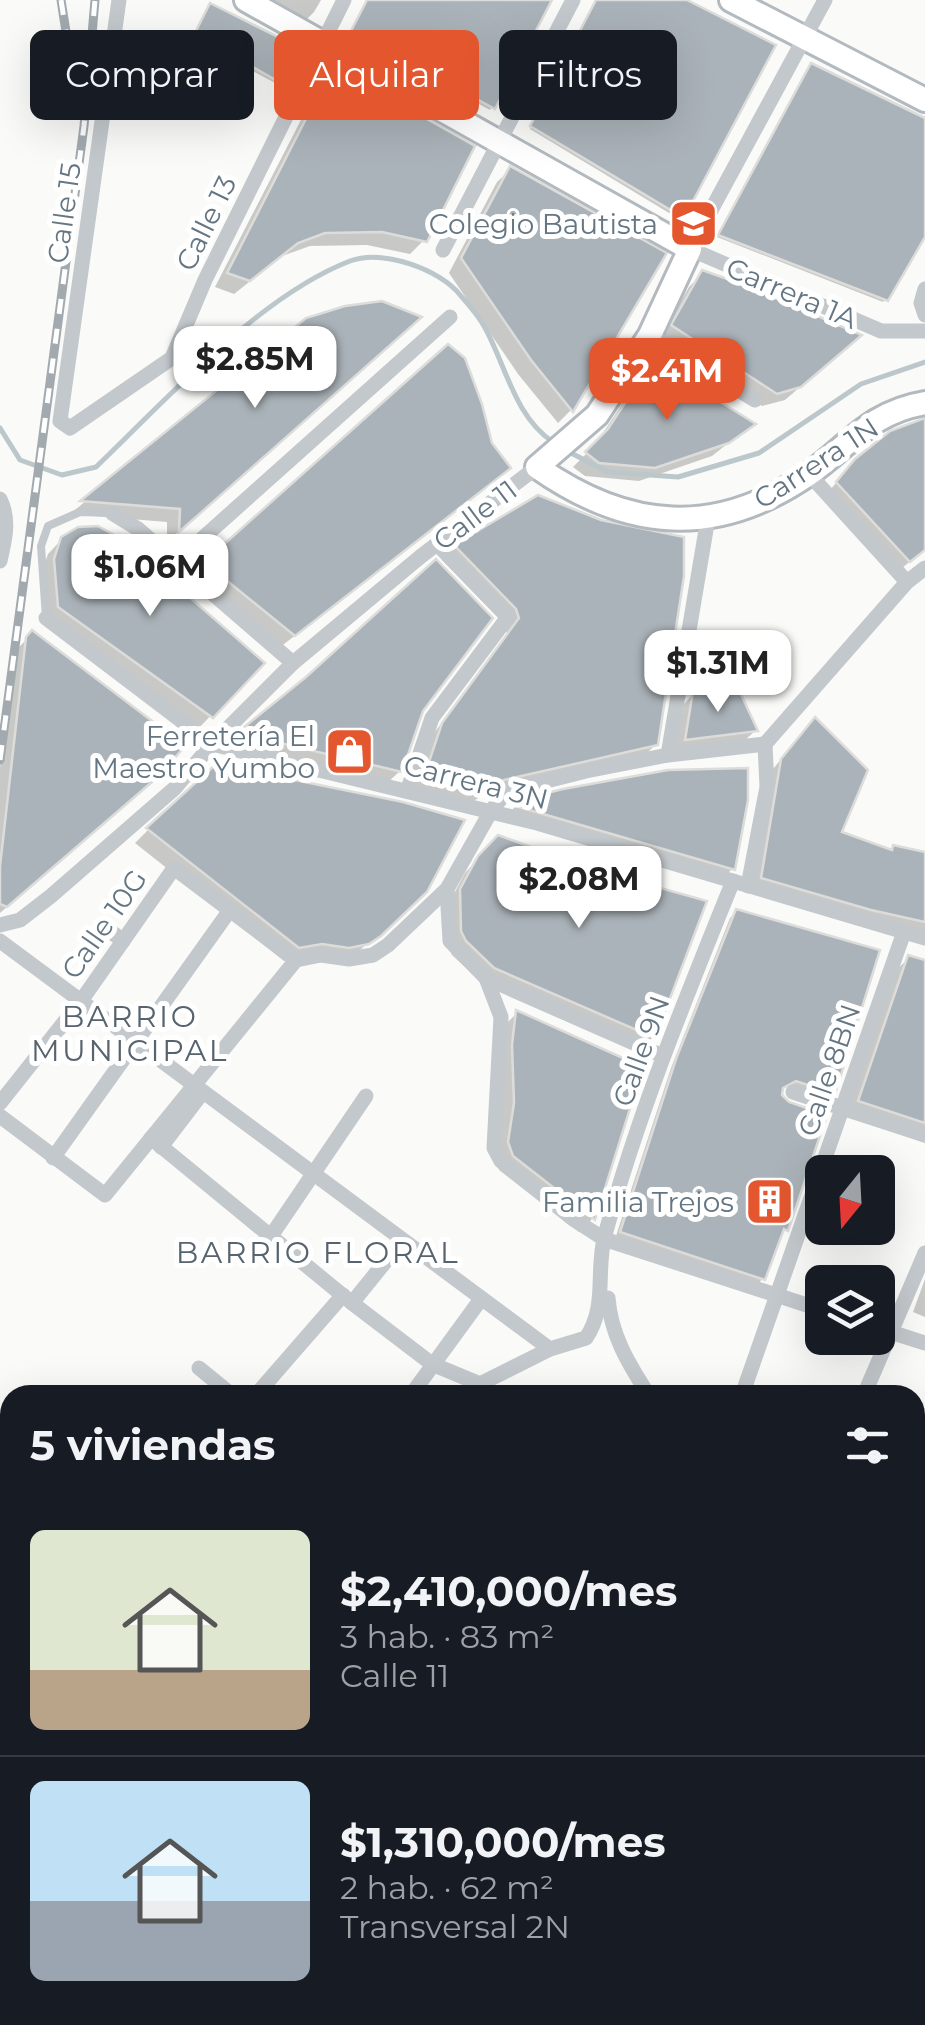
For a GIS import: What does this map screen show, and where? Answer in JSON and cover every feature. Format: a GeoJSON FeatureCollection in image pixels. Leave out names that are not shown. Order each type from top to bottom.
{"type":"FeatureCollection","features":[{"type":"Feature","properties":{"kind":"street","name":"Calle 15"},"geometry":{"type":"LineString","coordinates":[[70,428],[60,421],[119,0]]}},
{"type":"Feature","properties":{"kind":"street","name":"Carrera 1A"},"geometry":{"type":"LineString","coordinates":[[246,0],[299,30]]}},
{"type":"Feature","properties":{"kind":"street","name":"Calle 13"},"geometry":{"type":"LineString","coordinates":[[329,30],[344,0]]}},
{"type":"Feature","properties":{"kind":"street"},"geometry":{"type":"LineString","coordinates":[[444,250],[573,0]]}},
{"type":"Feature","properties":{"kind":"street"},"geometry":{"type":"LineString","coordinates":[[731,0],[925,100]]}},
{"type":"Feature","properties":{"kind":"street","name":"Calle 11"},"geometry":{"type":"LineString","coordinates":[[0,925],[20,920],[51,896],[175,788],[212,744],[293,663],[597,415],[650,336],[690,250],[825,0]]}},
{"type":"Feature","properties":{"kind":"street","name":"Calle 13"},"geometry":{"type":"LineString","coordinates":[[70,428],[172,358],[205,280],[284,120]]}},
{"type":"Feature","properties":{"kind":"street","name":"Carrera 1A"},"geometry":{"type":"LineString","coordinates":[[461,120],[690,250],[882,331],[925,331]]}},
{"type":"Feature","properties":{"kind":"street"},"geometry":{"type":"LineString","coordinates":[[925,289],[921,303],[925,315]]}},
{"type":"Feature","properties":{"kind":"street"},"geometry":{"type":"LineString","coordinates":[[176,562],[450,317]]}},
{"type":"Feature","properties":{"kind":"street"},"geometry":{"type":"LineString","coordinates":[[650,336],[755,400]]}},
{"type":"Feature","properties":{"kind":"street","name":"Carrera 1N"},"geometry":{"type":"LineString","coordinates":[[539,466],[568,489],[614,507],[659,519],[708,518],[736,513],[809,474],[859,430],[925,403]]}},
{"type":"Feature","properties":{"kind":"street"},"geometry":{"type":"LineString","coordinates":[[809,474],[908,582]]}},
{"type":"Feature","properties":{"kind":"street"},"geometry":{"type":"LineString","coordinates":[[0,499],[7,533],[0,561]]}},
{"type":"Feature","properties":{"kind":"street"},"geometry":{"type":"LineString","coordinates":[[112,513],[138,529],[293,663]]}},
{"type":"Feature","properties":{"kind":"street"},"geometry":{"type":"LineString","coordinates":[[668,755],[708,518]]}},
{"type":"Feature","properties":{"kind":"street"},"geometry":{"type":"LineString","coordinates":[[408,789],[432,718],[508,618],[437,544]]}},
{"type":"Feature","properties":{"kind":"street"},"geometry":{"type":"LineString","coordinates":[[0,1116],[105,1195],[156,1142],[296,960],[322,955],[349,959],[374,955],[388,945],[447,890],[491,811],[507,791],[668,755],[765,744],[908,582],[925,568]]}},
{"type":"Feature","properties":{"kind":"street","name":"Carrera 3N"},"geometry":{"type":"LineString","coordinates":[[46,618],[212,744],[491,811],[925,938]]}},
{"type":"Feature","properties":{"kind":"street","name":"Calle 9N"},"geometry":{"type":"LineString","coordinates":[[604,1239],[663,1056],[740,884],[767,787],[765,744]]}},
{"type":"Feature","properties":{"kind":"street","name":"Calle 10G"},"geometry":{"type":"LineString","coordinates":[[0,1103],[81,1001],[174,868],[230,910]]}},
{"type":"Feature","properties":{"kind":"street"},"geometry":{"type":"LineString","coordinates":[[447,890],[450,941],[486,978],[663,1056]]}},
{"type":"Feature","properties":{"kind":"street"},"geometry":{"type":"LineString","coordinates":[[53,1158],[230,910],[296,960]]}},
{"type":"Feature","properties":{"kind":"street"},"geometry":{"type":"LineString","coordinates":[[104,926],[123,941]]}},
{"type":"Feature","properties":{"kind":"street","name":"Calle 8BN"},"geometry":{"type":"LineString","coordinates":[[745,1385],[904,932]]}},
{"type":"Feature","properties":{"kind":"street"},"geometry":{"type":"LineString","coordinates":[[2,942],[550,1350]]}},
{"type":"Feature","properties":{"kind":"street"},"geometry":{"type":"LineString","coordinates":[[486,978],[501,1016],[494,1148],[500,1162],[604,1239],[805,1305]]}},
{"type":"Feature","properties":{"kind":"street"},"geometry":{"type":"LineString","coordinates":[[792,1092],[925,1136]]}},
{"type":"Feature","properties":{"kind":"street"},"geometry":{"type":"LineString","coordinates":[[271,1236],[366,1096]]}},
{"type":"Feature","properties":{"kind":"street"},"geometry":{"type":"LineString","coordinates":[[156,1142],[432,1364],[474,1385]]}},
{"type":"Feature","properties":{"kind":"street"},"geometry":{"type":"LineString","coordinates":[[489,1385],[550,1350],[586,1338],[600,1313],[604,1239]]}},
{"type":"Feature","properties":{"kind":"street"},"geometry":{"type":"LineString","coordinates":[[604,1239],[610,1314],[622,1354],[642,1385]]}},
{"type":"Feature","properties":{"kind":"street"},"geometry":{"type":"LineString","coordinates":[[265,1385],[402,1241]]}},
{"type":"Feature","properties":{"kind":"street"},"geometry":{"type":"LineString","coordinates":[[895,1311],[925,1253]]}},
{"type":"Feature","properties":{"kind":"street"},"geometry":{"type":"LineString","coordinates":[[417,1385],[481,1299]]}},
{"type":"Feature","properties":{"kind":"street"},"geometry":{"type":"LineString","coordinates":[[895,1334],[925,1344]]}},
{"type":"Feature","properties":{"kind":"street"},"geometry":{"type":"LineString","coordinates":[[867,1385],[877,1355]]}},
{"type":"Feature","properties":{"kind":"street"},"geometry":{"type":"LineString","coordinates":[[200,1368],[220,1385]]}},
{"type":"Feature","properties":{"kind":"lane"},"geometry":{"type":"LineString","coordinates":[[46,618],[41,546],[48,526],[80,512],[112,513]]}},
{"type":"Feature","properties":{"kind":"building"},"geometry":{"type":"Polygon","coordinates":[[[367,0],[552,0],[536,30],[499,30],[499,101],[495,109],[479,100],[479,30],[352,30],[367,0]]]}},
{"type":"Feature","properties":{"kind":"building"},"geometry":{"type":"Polygon","coordinates":[[[596,0],[687,0],[776,45],[684,218],[530,126],[533,120],[677,120],[677,30],[580,30],[596,0]]]}},
{"type":"Feature","properties":{"kind":"building"},"geometry":{"type":"Polygon","coordinates":[[[210,3],[274,35],[274,79],[254,68],[254,30],[196,30],[210,3]]]}},
{"type":"Feature","properties":{"kind":"building"},"geometry":{"type":"Polygon","coordinates":[[[811,63],[925,118],[925,237],[888,301],[718,235],[811,63]]]}},
{"type":"Feature","properties":{"kind":"building"},"geometry":{"type":"Polygon","coordinates":[[[305,120],[429,120],[475,146],[427,242],[382,232],[325,233],[298,243],[250,281],[227,273],[305,120]]]}},
{"type":"Feature","properties":{"kind":"building"},"geometry":{"type":"Polygon","coordinates":[[[510,166],[667,253],[573,412],[531,360],[461,258],[510,166]]]}},
{"type":"Feature","properties":{"kind":"building"},"geometry":{"type":"Polygon","coordinates":[[[702,270],[862,335],[801,387],[777,394],[671,325],[702,270]]]}},
{"type":"Feature","properties":{"kind":"building"},"geometry":{"type":"Polygon","coordinates":[[[382,301],[422,317],[179,532],[180,509],[80,501],[306,318],[345,306],[382,301]]]}},
{"type":"Feature","properties":{"kind":"building"},"geometry":{"type":"Polygon","coordinates":[[[448,344],[465,358],[492,443],[511,468],[295,636],[204,562],[448,344]]]}},
{"type":"Feature","properties":{"kind":"building"},"geometry":{"type":"Polygon","coordinates":[[[653,360],[756,424],[729,443],[655,468],[599,463],[585,452],[608,429],[653,360]]]}},
{"type":"Feature","properties":{"kind":"building"},"geometry":{"type":"Polygon","coordinates":[[[925,418],[925,550],[910,562],[836,482],[855,459],[890,431],[925,418]]]}},
{"type":"Feature","properties":{"kind":"building"},"geometry":{"type":"Polygon","coordinates":[[[538,495],[601,520],[684,537],[684,576],[658,745],[504,780],[488,788],[466,790],[423,780],[442,723],[519,618],[516,609],[454,545],[538,495]]]}},
{"type":"Feature","properties":{"kind":"building"},"geometry":{"type":"Polygon","coordinates":[[[98,526],[125,541],[265,663],[213,718],[58,607],[54,559],[61,537],[78,527],[98,526]]]}},
{"type":"Feature","properties":{"kind":"building"},"geometry":{"type":"Polygon","coordinates":[[[436,559],[493,618],[423,711],[402,772],[251,736],[243,728],[306,677],[436,559]]]}},
{"type":"Feature","properties":{"kind":"building"},"geometry":{"type":"Polygon","coordinates":[[[32,630],[185,746],[160,775],[7,907],[0,904],[0,866],[26,637],[32,630]]]}},
{"type":"Feature","properties":{"kind":"building"},"geometry":{"type":"Polygon","coordinates":[[[739,690],[758,731],[685,740],[693,691],[739,690]]]}},
{"type":"Feature","properties":{"kind":"building"},"geometry":{"type":"Polygon","coordinates":[[[815,717],[868,770],[842,832],[892,850],[893,845],[925,852],[925,922],[761,878],[781,759],[815,717]]]}},
{"type":"Feature","properties":{"kind":"building"},"geometry":{"type":"Polygon","coordinates":[[[216,764],[403,802],[465,820],[427,892],[381,936],[369,944],[349,948],[322,944],[299,948],[146,828],[216,764]]]}},
{"type":"Feature","properties":{"kind":"building"},"geometry":{"type":"Polygon","coordinates":[[[748,768],[748,800],[735,870],[519,807],[519,800],[563,789],[668,770],[748,768]]]}},
{"type":"Feature","properties":{"kind":"building"},"geometry":{"type":"Polygon","coordinates":[[[498,835],[589,868],[707,901],[655,1038],[494,968],[466,941],[461,931],[460,889],[478,856],[498,835]]]}},
{"type":"Feature","properties":{"kind":"building"},"geometry":{"type":"Polygon","coordinates":[[[736,909],[880,950],[835,1094],[796,1081],[783,1088],[782,1095],[789,1102],[827,1115],[814,1155],[805,1155],[805,1180],[788,1231],[784,1229],[765,1280],[620,1232],[676,1059],[736,909]]]}},
{"type":"Feature","properties":{"kind":"building"},"geometry":{"type":"Polygon","coordinates":[[[908,955],[925,960],[925,1123],[858,1101],[908,955]]]}},
{"type":"Feature","properties":{"kind":"building"},"geometry":{"type":"Polygon","coordinates":[[[516,1010],[643,1067],[595,1220],[513,1156],[508,1142],[514,1103],[512,1045],[516,1010]]]}},
{"type":"Feature","properties":{"kind":"waterway"},"geometry":{"type":"LineString","coordinates":[[0,428],[20,460],[62,475],[96,467],[215,352],[282,298],[350,261],[378,258],[410,264],[452,286],[484,326],[529,418],[553,442]]}},
{"type":"Feature","properties":{"kind":"waterway"},"geometry":{"type":"LineString","coordinates":[[567,451],[608,472],[678,477],[759,453],[861,384],[925,362]]}},
{"type":"Feature","properties":{"kind":"railway"},"geometry":{"type":"LineString","coordinates":[[61,0],[66,30]]}},
{"type":"Feature","properties":{"kind":"railway"},"geometry":{"type":"LineString","coordinates":[[0,760],[84,126],[95,0]]}},
{"type":"Feature","properties":{"kind":"place","name":"Colegio Bautista"},"geometry":{"type":"Point","coordinates":[693,224]}},
{"type":"Feature","properties":{"kind":"place","name":"Ferretería El Maestro Yumbo"},"geometry":{"type":"Point","coordinates":[350,752]}},
{"type":"Feature","properties":{"kind":"place","name":"Familia Trejos"},"geometry":{"type":"Point","coordinates":[769,1202]}},
{"type":"Feature","properties":{"kind":"district","name":"BARRIO MUNICIPAL"},"geometry":{"type":"Point","coordinates":[130,1034]}},
{"type":"Feature","properties":{"kind":"district","name":"BARRIO FLORAL"},"geometry":{"type":"Point","coordinates":[318,1253]}}]}
